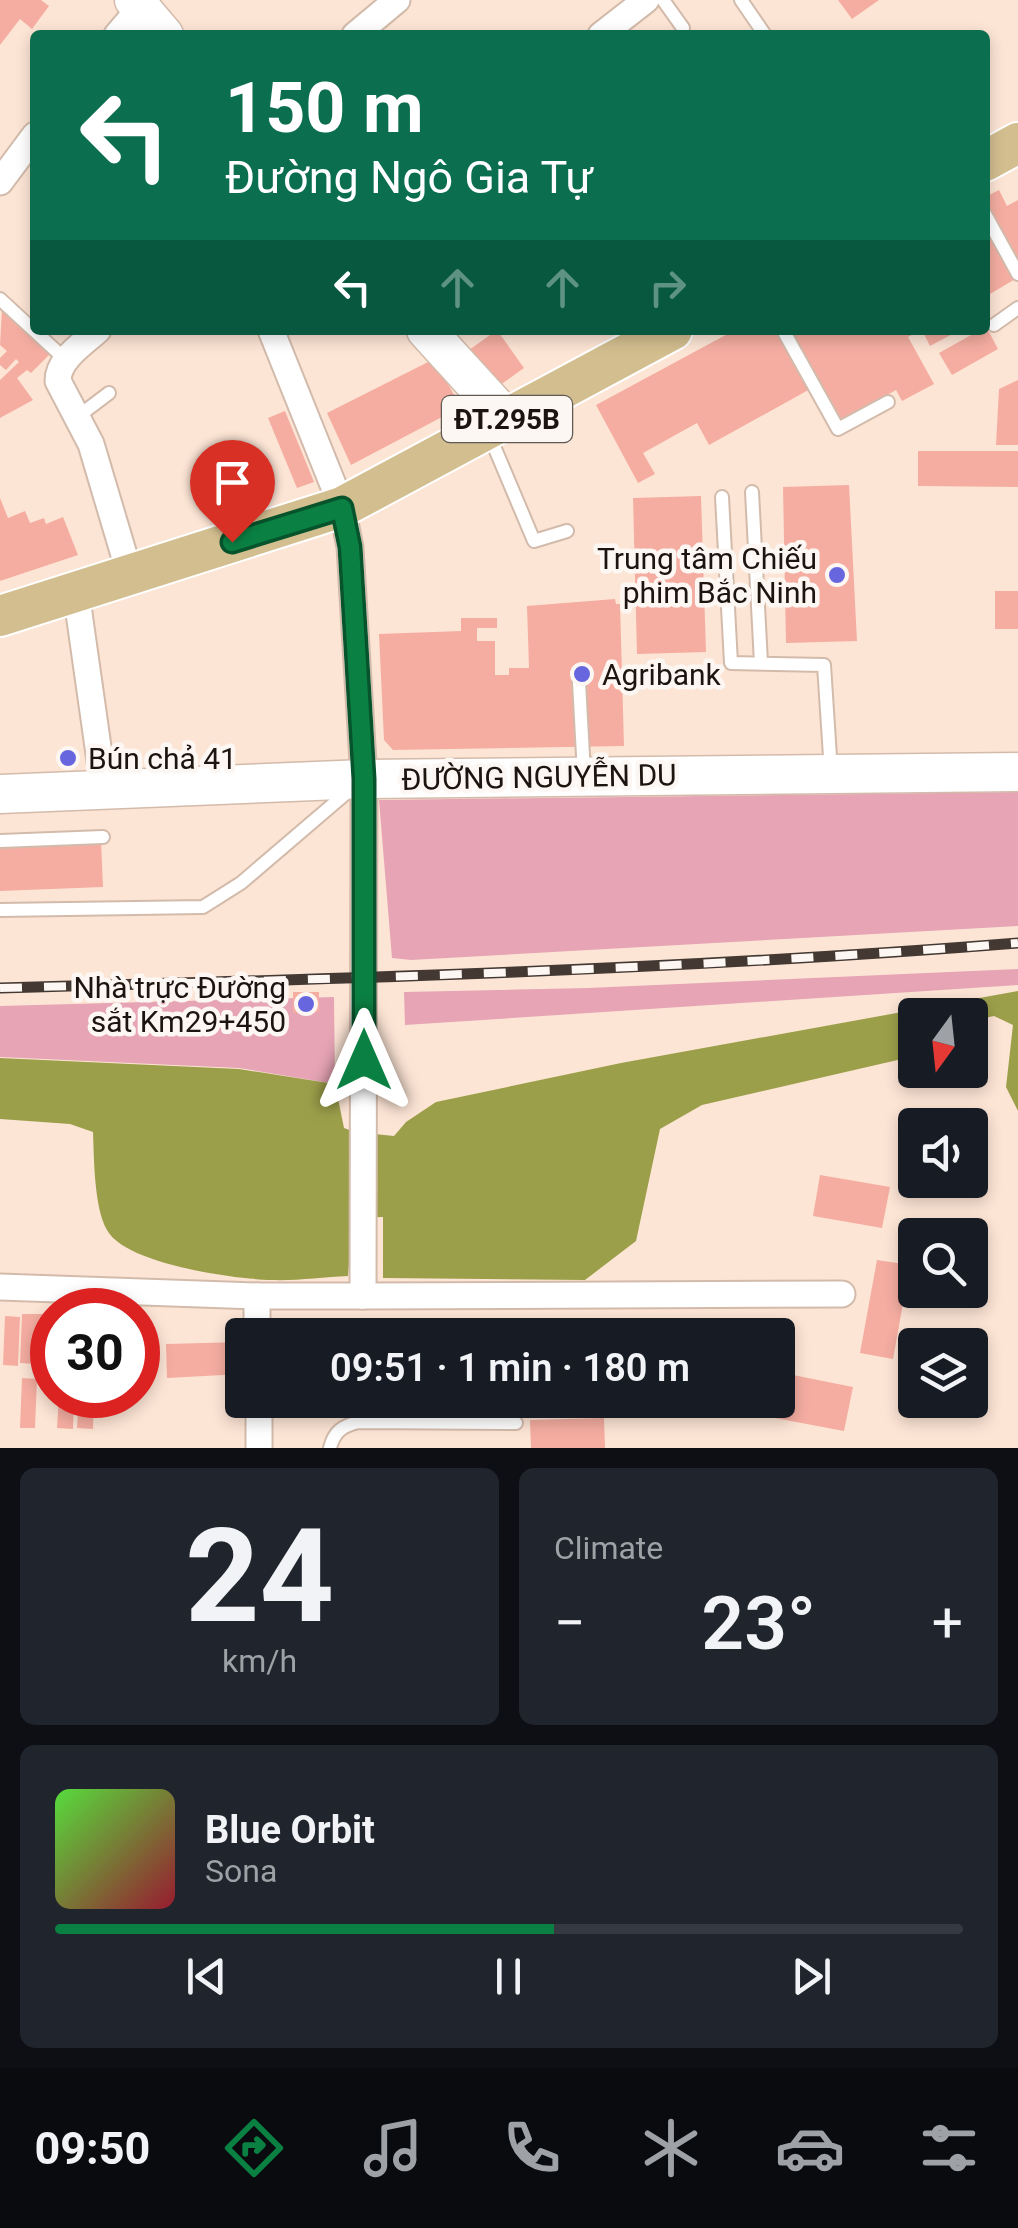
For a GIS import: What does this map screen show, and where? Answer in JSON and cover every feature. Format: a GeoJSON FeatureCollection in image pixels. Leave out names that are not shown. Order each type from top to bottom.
{"type":"FeatureCollection","features":[{"type":"Feature","properties":{"kind":"main road"},"geometry":{"type":"LineString","coordinates":[[990,158],[1018,143]]}},
{"type":"Feature","properties":{"kind":"main road"},"geometry":{"type":"LineString","coordinates":[[430,335],[497,425]]}},
{"type":"Feature","properties":{"kind":"main road","name":"ĐT.295B"},"geometry":{"type":"LineString","coordinates":[[0,616],[342,508],[663,335]]}},
{"type":"Feature","properties":{"kind":"main road","name":"ĐƯỜNG NGUYỄN DU"},"geometry":{"type":"LineString","coordinates":[[0,794],[364,779],[1018,772]]}},
{"type":"Feature","properties":{"kind":"street"},"geometry":{"type":"LineString","coordinates":[[361,30],[398,0]]}},
{"type":"Feature","properties":{"kind":"street"},"geometry":{"type":"LineString","coordinates":[[613,30],[646,0]]}},
{"type":"Feature","properties":{"kind":"street"},"geometry":{"type":"LineString","coordinates":[[4,168],[30,140]]}},
{"type":"Feature","properties":{"kind":"street"},"geometry":{"type":"LineString","coordinates":[[93,335],[62,365],[64,398],[91,444],[130,575]]}},
{"type":"Feature","properties":{"kind":"street"},"geometry":{"type":"LineString","coordinates":[[272,335],[342,508],[350,547],[364,779],[364,1296]]}},
{"type":"Feature","properties":{"kind":"street"},"geometry":{"type":"LineString","coordinates":[[76,592],[104,790]]}},
{"type":"Feature","properties":{"kind":"street"},"geometry":{"type":"LineString","coordinates":[[0,1287],[257,1296],[842,1294]]}},
{"type":"Feature","properties":{"kind":"street"},"geometry":{"type":"LineString","coordinates":[[257,1296],[258,1318]]}},
{"type":"Feature","properties":{"kind":"street"},"geometry":{"type":"LineString","coordinates":[[259,1418],[260,1448]]}},
{"type":"Feature","properties":{"kind":"lane"},"geometry":{"type":"LineString","coordinates":[[663,0],[684,28]]}},
{"type":"Feature","properties":{"kind":"lane"},"geometry":{"type":"LineString","coordinates":[[741,0],[762,30]]}},
{"type":"Feature","properties":{"kind":"lane"},"geometry":{"type":"LineString","coordinates":[[990,223],[1018,274]]}},
{"type":"Feature","properties":{"kind":"lane"},"geometry":{"type":"LineString","coordinates":[[0,299],[30,331]]}},
{"type":"Feature","properties":{"kind":"lane"},"geometry":{"type":"LineString","coordinates":[[994,325],[1018,308]]}},
{"type":"Feature","properties":{"kind":"lane"},"geometry":{"type":"LineString","coordinates":[[34,335],[62,365]]}},
{"type":"Feature","properties":{"kind":"lane"},"geometry":{"type":"LineString","coordinates":[[786,335],[838,429],[888,402]]}},
{"type":"Feature","properties":{"kind":"lane"},"geometry":{"type":"LineString","coordinates":[[76,418],[108,393]]}},
{"type":"Feature","properties":{"kind":"lane"},"geometry":{"type":"LineString","coordinates":[[497,425],[534,541],[567,531]]}},
{"type":"Feature","properties":{"kind":"lane"},"geometry":{"type":"LineString","coordinates":[[752,492],[761,664]]}},
{"type":"Feature","properties":{"kind":"lane"},"geometry":{"type":"LineString","coordinates":[[722,498],[732,663],[824,665],[831,774]]}},
{"type":"Feature","properties":{"kind":"lane"},"geometry":{"type":"LineString","coordinates":[[579,682],[584,777]]}},
{"type":"Feature","properties":{"kind":"lane"},"geometry":{"type":"LineString","coordinates":[[0,910],[203,907],[242,884],[364,779]]}},
{"type":"Feature","properties":{"kind":"lane"},"geometry":{"type":"LineString","coordinates":[[0,840],[103,837]]}},
{"type":"Feature","properties":{"kind":"lane"},"geometry":{"type":"LineString","coordinates":[[330,1448],[334,1436],[345,1425],[358,1422],[516,1424]]}},
{"type":"Feature","properties":{"kind":"shaded area"},"geometry":{"type":"Polygon","coordinates":[[[1018,792],[1018,926],[392,958],[379,800],[1018,792]]]}},
{"type":"Feature","properties":{"kind":"shaded area"},"geometry":{"type":"Polygon","coordinates":[[[1018,969],[1018,985],[405,1025],[404,992],[1018,969]]]}},
{"type":"Feature","properties":{"kind":"shaded area"},"geometry":{"type":"Polygon","coordinates":[[[1018,991],[1018,1111],[1006,1087],[1013,1025],[988,1017],[988,998],[979,998],[1018,991]]]}},
{"type":"Feature","properties":{"kind":"shaded area"},"geometry":{"type":"Polygon","coordinates":[[[334,997],[335,1084],[239,1068],[0,1057],[0,1006],[334,997]]]}},
{"type":"Feature","properties":{"kind":"shaded area"},"geometry":{"type":"Polygon","coordinates":[[[898,1013],[898,1060],[702,1105],[660,1129],[636,1241],[585,1280],[383,1278],[383,1217],[353,1218],[348,1276],[271,1280],[182,1267],[135,1252],[107,1230],[97,1196],[93,1132],[70,1124],[0,1119],[0,1058],[239,1069],[335,1084],[344,1128],[394,1136],[406,1122],[436,1102],[621,1063],[898,1013]]]}},
{"type":"Feature","properties":{"kind":"building"},"geometry":{"type":"Polygon","coordinates":[[[0,0],[41,0],[49,6],[32,29],[20,19],[0,45],[0,0]]]}},
{"type":"Feature","properties":{"kind":"building"},"geometry":{"type":"Polygon","coordinates":[[[838,0],[879,0],[852,19],[838,0]]]}},
{"type":"Feature","properties":{"kind":"building"},"geometry":{"type":"Polygon","coordinates":[[[999,190],[1007,206],[1018,200],[1018,268],[990,216],[990,194],[999,190]]]}},
{"type":"Feature","properties":{"kind":"building"},"geometry":{"type":"Polygon","coordinates":[[[990,229],[1017,278],[990,294],[990,229]]]}},
{"type":"Feature","properties":{"kind":"building"},"geometry":{"type":"Polygon","coordinates":[[[2,309],[50,354],[31,373],[27,370],[17,378],[33,400],[0,418],[0,380],[19,362],[16,359],[6,370],[0,365],[0,358],[7,351],[0,345],[2,309]]]}},
{"type":"Feature","properties":{"kind":"building"},"geometry":{"type":"Polygon","coordinates":[[[990,334],[998,349],[952,375],[939,353],[971,335],[990,334]]]}},
{"type":"Feature","properties":{"kind":"building"},"geometry":{"type":"Polygon","coordinates":[[[490,335],[501,335],[524,368],[489,393],[462,355],[490,335]]]}},
{"type":"Feature","properties":{"kind":"building"},"geometry":{"type":"Polygon","coordinates":[[[726,335],[782,335],[812,388],[709,445],[697,423],[643,453],[655,474],[638,483],[596,405],[726,335]]]}},
{"type":"Feature","properties":{"kind":"building"},"geometry":{"type":"Polygon","coordinates":[[[790,335],[912,335],[908,337],[934,384],[902,401],[896,390],[838,422],[790,335]]]}},
{"type":"Feature","properties":{"kind":"building"},"geometry":{"type":"Polygon","coordinates":[[[924,335],[951,335],[930,346],[924,335]]]}},
{"type":"Feature","properties":{"kind":"building"},"geometry":{"type":"Polygon","coordinates":[[[434,359],[461,407],[351,465],[327,413],[434,359]]]}},
{"type":"Feature","properties":{"kind":"building"},"geometry":{"type":"Polygon","coordinates":[[[1018,380],[1018,445],[996,445],[999,389],[1018,380]]]}},
{"type":"Feature","properties":{"kind":"building"},"geometry":{"type":"Polygon","coordinates":[[[285,411],[314,482],[297,488],[268,418],[285,411]]]}},
{"type":"Feature","properties":{"kind":"building"},"geometry":{"type":"Polygon","coordinates":[[[918,451],[1018,451],[1018,487],[918,486],[918,451]]]}},
{"type":"Feature","properties":{"kind":"building"},"geometry":{"type":"Polygon","coordinates":[[[849,485],[857,641],[786,643],[783,487],[849,485]]]}},
{"type":"Feature","properties":{"kind":"building"},"geometry":{"type":"Polygon","coordinates":[[[701,496],[706,652],[637,654],[633,498],[701,496]]]}},
{"type":"Feature","properties":{"kind":"building"},"geometry":{"type":"Polygon","coordinates":[[[0,498],[8,518],[25,511],[30,523],[44,518],[46,524],[63,517],[78,555],[0,581],[0,498]]]}},
{"type":"Feature","properties":{"kind":"building"},"geometry":{"type":"Polygon","coordinates":[[[995,591],[1018,591],[1018,629],[995,629],[995,591]]]}},
{"type":"Feature","properties":{"kind":"building"},"geometry":{"type":"Polygon","coordinates":[[[615,599],[620,604],[624,746],[393,750],[384,740],[379,634],[461,631],[461,618],[497,618],[497,628],[477,628],[477,641],[495,641],[495,675],[509,675],[509,668],[529,668],[527,606],[615,599]]]}},
{"type":"Feature","properties":{"kind":"building"},"geometry":{"type":"Polygon","coordinates":[[[101,841],[103,887],[0,891],[0,845],[101,841]]]}},
{"type":"Feature","properties":{"kind":"building","name":"Nhà trực Đường sắt Km29+450"},"geometry":{"type":"Polygon","coordinates":[[[293,992],[319,992],[319,1012],[293,1013],[293,992]]]}},
{"type":"Feature","properties":{"kind":"building"},"geometry":{"type":"Polygon","coordinates":[[[820,1175],[890,1187],[882,1228],[813,1216],[820,1175]]]}},
{"type":"Feature","properties":{"kind":"building"},"geometry":{"type":"Polygon","coordinates":[[[877,1260],[898,1263],[898,1308],[902,1308],[893,1359],[860,1353],[877,1260]]]}},
{"type":"Feature","properties":{"kind":"building"},"geometry":{"type":"Polygon","coordinates":[[[22,1314],[30,1314],[30,1364],[20,1363],[22,1314]]]}},
{"type":"Feature","properties":{"kind":"building"},"geometry":{"type":"Polygon","coordinates":[[[5,1316],[20,1317],[18,1366],[3,1365],[5,1316]]]}},
{"type":"Feature","properties":{"kind":"building"},"geometry":{"type":"Polygon","coordinates":[[[225,1342],[225,1375],[167,1378],[166,1344],[225,1342]]]}},
{"type":"Feature","properties":{"kind":"building"},"geometry":{"type":"Polygon","coordinates":[[[795,1375],[853,1387],[844,1431],[775,1418],[795,1418],[795,1375]]]}},
{"type":"Feature","properties":{"kind":"building"},"geometry":{"type":"Polygon","coordinates":[[[22,1378],[30,1379],[30,1418],[35,1418],[35,1428],[20,1428],[22,1378]]]}},
{"type":"Feature","properties":{"kind":"building"},"geometry":{"type":"Polygon","coordinates":[[[58,1418],[73,1418],[73,1429],[57,1428],[58,1418]]]}},
{"type":"Feature","properties":{"kind":"building"},"geometry":{"type":"Polygon","coordinates":[[[78,1418],[93,1418],[93,1429],[77,1428],[78,1418]]]}},
{"type":"Feature","properties":{"kind":"building"},"geometry":{"type":"Polygon","coordinates":[[[604,1418],[605,1448],[531,1448],[530,1420],[604,1418]]]}},
{"type":"Feature","properties":{"kind":"railway"},"geometry":{"type":"LineString","coordinates":[[0,988],[637,967],[1018,943]]}},
{"type":"Feature","properties":{"kind":"place","name":"Trung tâm Chiếu phim Bắc Ninh"},"geometry":{"type":"Point","coordinates":[837,575]}},
{"type":"Feature","properties":{"kind":"place","name":"Agribank"},"geometry":{"type":"Point","coordinates":[582,674]}},
{"type":"Feature","properties":{"kind":"place","name":"Bún chả 41"},"geometry":{"type":"Point","coordinates":[68,758]}},
{"type":"Feature","properties":{"kind":"place","name":"Nhà trực Đường sắt Km29+450"},"geometry":{"type":"Point","coordinates":[306,1004]}},
{"type":"Feature","properties":{"kind":"route"},"geometry":{"type":"LineString","coordinates":[[232,542],[342,508],[350,547],[364,779],[364,1060]]}}]}
